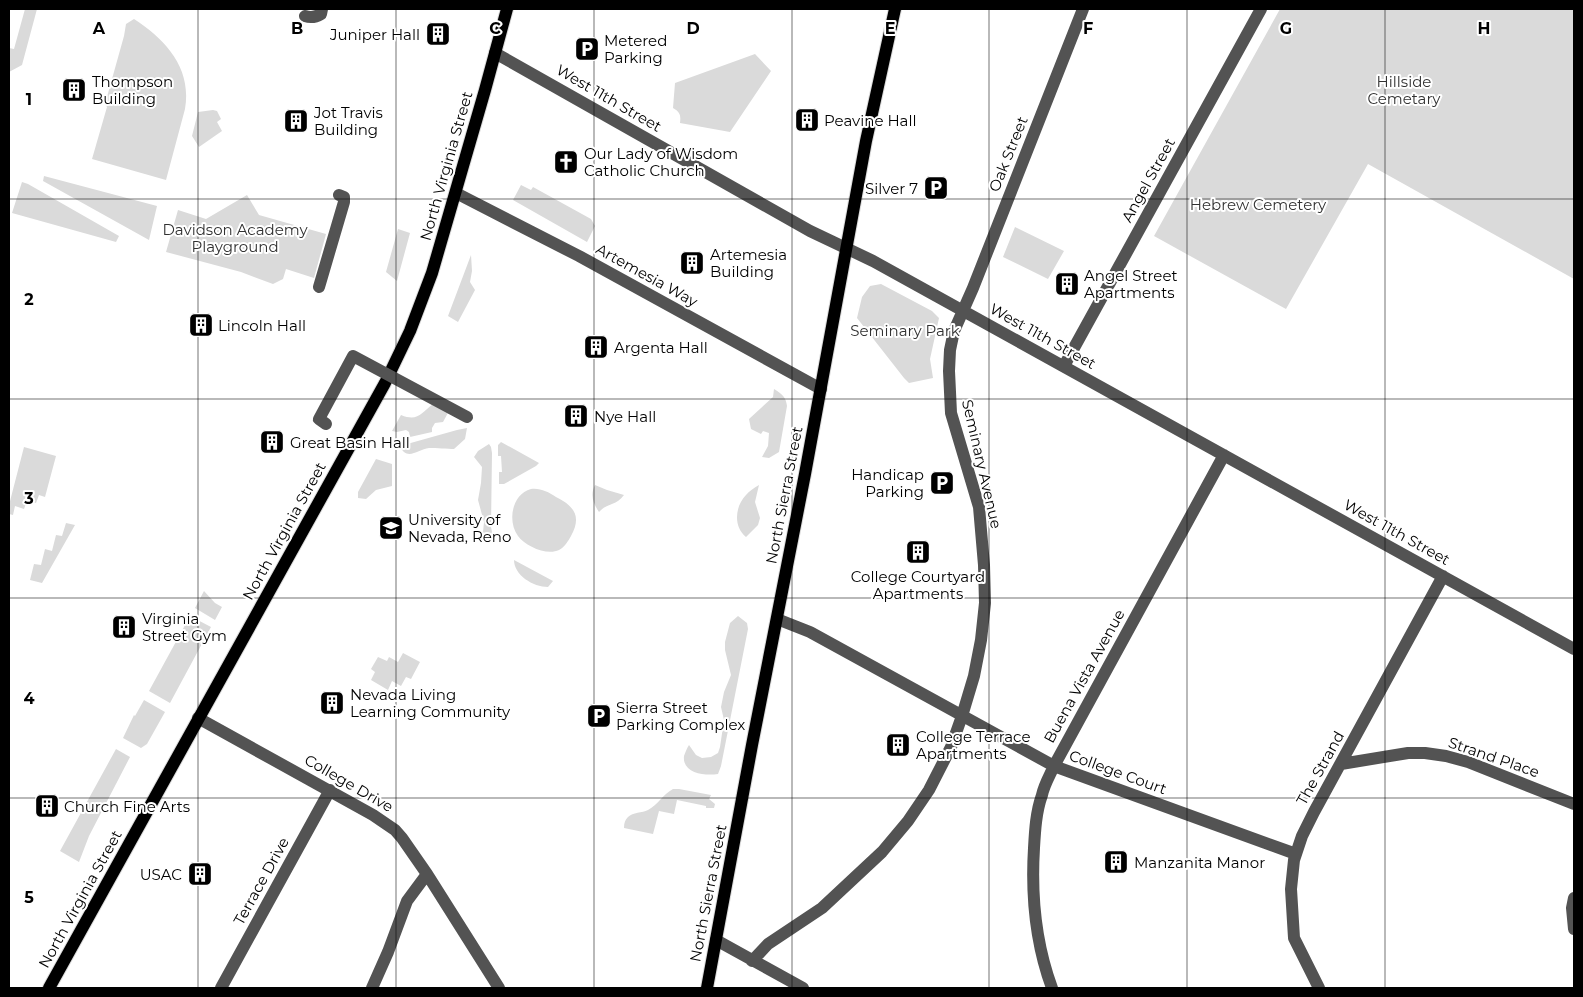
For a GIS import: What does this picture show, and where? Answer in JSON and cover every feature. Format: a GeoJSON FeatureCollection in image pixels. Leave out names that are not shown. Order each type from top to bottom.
{"type":"FeatureCollection","features":[{"type":"Feature","properties":{"kind":"main road","name":"North Virginia Street"},"geometry":{"type":"LineString","coordinates":[[49,988],[402,350],[432,273],[507,9]]}},
{"type":"Feature","properties":{"kind":"main road","name":"North Sierra Street"},"geometry":{"type":"LineString","coordinates":[[707,988],[821,389],[866,141],[895,9]]}},
{"type":"Feature","properties":{"kind":"street"},"geometry":{"type":"LineString","coordinates":[[305,16],[317,16],[321,14],[322,9]]}},
{"type":"Feature","properties":{"kind":"street","name":"Oak Street"},"geometry":{"type":"LineString","coordinates":[[964,311],[1083,9]]}},
{"type":"Feature","properties":{"kind":"street","name":"Angel Street"},"geometry":{"type":"LineString","coordinates":[[1064,366],[1261,9]]}},
{"type":"Feature","properties":{"kind":"street","name":"West 11th Street"},"geometry":{"type":"LineString","coordinates":[[495,53],[810,231],[873,261],[1574,649]]}},
{"type":"Feature","properties":{"kind":"street","name":"Artemesia Way"},"geometry":{"type":"LineString","coordinates":[[456,193],[579,256],[821,389]]}},
{"type":"Feature","properties":{"kind":"street"},"geometry":{"type":"LineString","coordinates":[[319,287],[344,202],[344,197],[339,195]]}},
{"type":"Feature","properties":{"kind":"street","name":"Seminary Avenue"},"geometry":{"type":"LineString","coordinates":[[752,961],[768,944],[822,908],[882,852],[908,821],[928,790],[951,747],[962,716],[982,640],[985,603],[984,565],[978,507],[951,413],[949,388],[950,350],[954,331],[964,311]]}},
{"type":"Feature","properties":{"kind":"street"},"geometry":{"type":"LineString","coordinates":[[326,424],[320,419],[353,356],[467,417]]}},
{"type":"Feature","properties":{"kind":"street","name":"Buena Vista Avenue"},"geometry":{"type":"LineString","coordinates":[[1052,988],[1037,936],[1032,880],[1036,816],[1042,792],[1054,766],[1224,455]]}},
{"type":"Feature","properties":{"kind":"street","name":"The Strand"},"geometry":{"type":"LineString","coordinates":[[1319,988],[1294,938],[1291,889],[1296,854],[1302,836],[1443,576]]}},
{"type":"Feature","properties":{"kind":"street","name":"College Court"},"geometry":{"type":"LineString","coordinates":[[777,618],[810,632],[1054,766],[1296,854]]}},
{"type":"Feature","properties":{"kind":"street","name":"College Drive"},"geometry":{"type":"LineString","coordinates":[[198,718],[383,820],[395,830],[427,874],[499,988]]}},
{"type":"Feature","properties":{"kind":"street","name":"Strand Place"},"geometry":{"type":"LineString","coordinates":[[1341,764],[1425,752],[1468,762],[1574,804]]}},
{"type":"Feature","properties":{"kind":"street","name":"Terrace Drive"},"geometry":{"type":"LineString","coordinates":[[221,988],[330,790]]}},
{"type":"Feature","properties":{"kind":"street"},"geometry":{"type":"LineString","coordinates":[[372,988],[407,901],[427,874]]}},
{"type":"Feature","properties":{"kind":"street"},"geometry":{"type":"LineString","coordinates":[[1574,898],[1572,908],[1574,929]]}},
{"type":"Feature","properties":{"kind":"street"},"geometry":{"type":"LineString","coordinates":[[716,940],[804,988]]}},
{"type":"Feature","properties":{"kind":"green space"},"geometry":{"type":"Polygon","coordinates":[[[25,9],[37,9],[22,65],[9,72],[9,48],[14,49],[25,9]]]}},
{"type":"Feature","properties":{"kind":"green space"},"geometry":{"type":"Polygon","coordinates":[[[1280,9],[1574,9],[1574,279],[1368,164],[1286,309],[1154,236],[1280,9]]]}},
{"type":"Feature","properties":{"kind":"green space"},"geometry":{"type":"Polygon","coordinates":[[[134,19],[146,27],[166,46],[174,56],[184,81],[186,94],[185,109],[166,180],[92,159],[107,107],[105,104],[126,24],[134,19]]]}},
{"type":"Feature","properties":{"kind":"green space"},"geometry":{"type":"Polygon","coordinates":[[[755,54],[771,71],[730,132],[680,123],[679,114],[673,108],[675,83],[755,54]]]}},
{"type":"Feature","properties":{"kind":"green space"},"geometry":{"type":"Polygon","coordinates":[[[217,111],[221,119],[217,122],[222,131],[199,147],[192,136],[198,112],[217,111]]]}},
{"type":"Feature","properties":{"kind":"green space"},"geometry":{"type":"Polygon","coordinates":[[[44,176],[157,206],[149,240],[43,181],[44,176]]]}},
{"type":"Feature","properties":{"kind":"green space"},"geometry":{"type":"Polygon","coordinates":[[[22,182],[119,236],[116,242],[12,213],[22,182]]]}},
{"type":"Feature","properties":{"kind":"green space"},"geometry":{"type":"Polygon","coordinates":[[[521,185],[531,190],[533,187],[591,219],[595,226],[587,242],[513,200],[521,185]]]}},
{"type":"Feature","properties":{"kind":"green space","name":"Davidson Academy Playground"},"geometry":{"type":"Polygon","coordinates":[[[247,195],[259,215],[326,234],[314,278],[286,269],[283,279],[273,284],[241,272],[166,252],[178,210],[206,219],[247,195]]]}},
{"type":"Feature","properties":{"kind":"green space"},"geometry":{"type":"Polygon","coordinates":[[[1015,227],[1064,251],[1048,279],[1003,257],[1015,227]]]}},
{"type":"Feature","properties":{"kind":"green space"},"geometry":{"type":"Polygon","coordinates":[[[398,229],[410,233],[397,281],[386,272],[398,229]]]}},
{"type":"Feature","properties":{"kind":"green space"},"geometry":{"type":"Polygon","coordinates":[[[471,255],[472,271],[470,282],[475,290],[458,322],[448,316],[471,255]]]}},
{"type":"Feature","properties":{"kind":"green space","name":"Seminary Park"},"geometry":{"type":"Polygon","coordinates":[[[881,284],[932,311],[939,318],[930,359],[933,378],[909,383],[857,318],[862,297],[870,286],[881,284]]]}},
{"type":"Feature","properties":{"kind":"green space"},"geometry":{"type":"Polygon","coordinates":[[[774,389],[783,396],[787,406],[779,452],[769,458],[762,457],[768,446],[769,433],[763,431],[761,434],[751,429],[749,419],[773,397],[774,389]]]}},
{"type":"Feature","properties":{"kind":"green space"},"geometry":{"type":"Polygon","coordinates":[[[433,404],[449,411],[443,422],[435,423],[432,432],[410,437],[409,432],[406,430],[392,431],[401,415],[411,418],[419,416],[433,404]]]}},
{"type":"Feature","properties":{"kind":"green space"},"geometry":{"type":"Polygon","coordinates":[[[467,428],[465,439],[454,449],[429,448],[409,454],[403,451],[400,446],[457,430],[467,428]]]}},
{"type":"Feature","properties":{"kind":"green space"},"geometry":{"type":"Polygon","coordinates":[[[501,442],[539,463],[504,484],[499,484],[499,472],[502,472],[501,456],[498,456],[498,445],[501,442]]]}},
{"type":"Feature","properties":{"kind":"green space"},"geometry":{"type":"Polygon","coordinates":[[[489,444],[492,453],[491,527],[493,537],[491,540],[483,532],[484,522],[478,500],[482,467],[474,457],[478,451],[489,444]]]}},
{"type":"Feature","properties":{"kind":"green space"},"geometry":{"type":"Polygon","coordinates":[[[24,447],[56,456],[45,497],[39,495],[36,503],[27,501],[24,509],[15,506],[13,515],[9,514],[9,505],[24,447]]]}},
{"type":"Feature","properties":{"kind":"green space"},"geometry":{"type":"Polygon","coordinates":[[[376,459],[392,464],[392,486],[376,490],[366,499],[358,498],[358,492],[376,459]]]}},
{"type":"Feature","properties":{"kind":"green space"},"geometry":{"type":"Polygon","coordinates":[[[595,485],[624,495],[621,499],[599,512],[593,499],[595,485]]]}},
{"type":"Feature","properties":{"kind":"green space"},"geometry":{"type":"Polygon","coordinates":[[[759,485],[755,502],[760,518],[758,525],[746,537],[737,522],[738,510],[746,495],[759,485]]]}},
{"type":"Feature","properties":{"kind":"green space"},"geometry":{"type":"Polygon","coordinates":[[[531,489],[541,490],[562,500],[574,512],[576,523],[574,529],[566,544],[559,550],[549,552],[537,549],[521,540],[515,530],[512,516],[513,509],[519,496],[531,489]]]}},
{"type":"Feature","properties":{"kind":"green space"},"geometry":{"type":"Polygon","coordinates":[[[66,523],[75,525],[42,583],[30,580],[34,564],[41,565],[45,549],[52,551],[56,535],[62,536],[66,523]]]}},
{"type":"Feature","properties":{"kind":"green space"},"geometry":{"type":"Polygon","coordinates":[[[514,560],[553,581],[548,587],[536,585],[525,579],[517,571],[514,560]]]}},
{"type":"Feature","properties":{"kind":"green space"},"geometry":{"type":"Polygon","coordinates":[[[204,591],[215,603],[222,607],[215,620],[195,608],[204,591]]]}},
{"type":"Feature","properties":{"kind":"green space"},"geometry":{"type":"Polygon","coordinates":[[[190,616],[211,627],[170,703],[149,691],[190,616]]]}},
{"type":"Feature","properties":{"kind":"green space"},"geometry":{"type":"Polygon","coordinates":[[[738,616],[747,623],[748,629],[721,766],[718,774],[701,774],[687,767],[684,762],[684,756],[689,745],[696,755],[702,758],[711,757],[718,753],[724,720],[721,707],[724,692],[731,675],[725,642],[730,623],[738,616]]]}},
{"type":"Feature","properties":{"kind":"green space"},"geometry":{"type":"Polygon","coordinates":[[[403,653],[420,662],[411,679],[406,677],[401,686],[392,681],[388,690],[371,680],[375,672],[371,669],[378,657],[387,661],[389,657],[398,662],[403,653]]]}},
{"type":"Feature","properties":{"kind":"green space"},"geometry":{"type":"Polygon","coordinates":[[[144,700],[165,712],[147,744],[141,748],[123,738],[144,700]]]}},
{"type":"Feature","properties":{"kind":"green space"},"geometry":{"type":"Polygon","coordinates":[[[116,749],[130,757],[89,836],[79,862],[60,851],[116,749]]]}},
{"type":"Feature","properties":{"kind":"green space"},"geometry":{"type":"Polygon","coordinates":[[[673,789],[711,795],[709,799],[715,804],[714,808],[706,808],[706,806],[677,800],[674,814],[659,811],[653,834],[624,828],[628,817],[652,808],[673,789]]]}},
{"type":"Feature","properties":{"kind":"place","name":"Juniper Hall"},"geometry":{"type":"Point","coordinates":[438,34]}},
{"type":"Feature","properties":{"kind":"place","name":"Metered Parking"},"geometry":{"type":"Point","coordinates":[587,49]}},
{"type":"Feature","properties":{"kind":"place","name":"Thompson Building"},"geometry":{"type":"Point","coordinates":[74,90]}},
{"type":"Feature","properties":{"kind":"place","name":"Peavine Hall"},"geometry":{"type":"Point","coordinates":[807,120]}},
{"type":"Feature","properties":{"kind":"place","name":"Jot Travis Building"},"geometry":{"type":"Point","coordinates":[296,121]}},
{"type":"Feature","properties":{"kind":"place","name":"Our Lady of Wisdom Catholic Church"},"geometry":{"type":"Point","coordinates":[566,162]}},
{"type":"Feature","properties":{"kind":"place","name":"Silver 7"},"geometry":{"type":"Point","coordinates":[936,188]}},
{"type":"Feature","properties":{"kind":"place","name":"Artemesia Building"},"geometry":{"type":"Point","coordinates":[692,263]}},
{"type":"Feature","properties":{"kind":"place","name":"Angel Street Apartments"},"geometry":{"type":"Point","coordinates":[1067,284]}},
{"type":"Feature","properties":{"kind":"place","name":"Lincoln Hall"},"geometry":{"type":"Point","coordinates":[201,325]}},
{"type":"Feature","properties":{"kind":"place","name":"Argenta Hall"},"geometry":{"type":"Point","coordinates":[596,347]}},
{"type":"Feature","properties":{"kind":"place","name":"Nye Hall"},"geometry":{"type":"Point","coordinates":[576,416]}},
{"type":"Feature","properties":{"kind":"place","name":"Great Basin Hall"},"geometry":{"type":"Point","coordinates":[272,442]}},
{"type":"Feature","properties":{"kind":"place","name":"Handicap Parking"},"geometry":{"type":"Point","coordinates":[942,483]}},
{"type":"Feature","properties":{"kind":"place","name":"University of Nevada, Reno"},"geometry":{"type":"Point","coordinates":[391,528]}},
{"type":"Feature","properties":{"kind":"place","name":"College Courtyard Apartments"},"geometry":{"type":"Point","coordinates":[918,552]}},
{"type":"Feature","properties":{"kind":"place","name":"Virginia Street Gym"},"geometry":{"type":"Point","coordinates":[124,627]}},
{"type":"Feature","properties":{"kind":"place","name":"Nevada Living Learning Community"},"geometry":{"type":"Point","coordinates":[332,703]}},
{"type":"Feature","properties":{"kind":"place","name":"Sierra Street Parking Complex"},"geometry":{"type":"Point","coordinates":[599,716]}},
{"type":"Feature","properties":{"kind":"place","name":"College Terrace Apartments"},"geometry":{"type":"Point","coordinates":[898,745]}},
{"type":"Feature","properties":{"kind":"place","name":"Church Fine Arts"},"geometry":{"type":"Point","coordinates":[47,806]}},
{"type":"Feature","properties":{"kind":"place","name":"Manzanita Manor"},"geometry":{"type":"Point","coordinates":[1116,862]}},
{"type":"Feature","properties":{"kind":"place","name":"USAC"},"geometry":{"type":"Point","coordinates":[200,874]}},
{"type":"Feature","properties":{"kind":"park label","name":"Hillside Cemetary"},"geometry":{"type":"Point","coordinates":[1404,90]}},
{"type":"Feature","properties":{"kind":"park label","name":"Hebrew Cemetery"},"geometry":{"type":"Point","coordinates":[1258,204]}}]}
